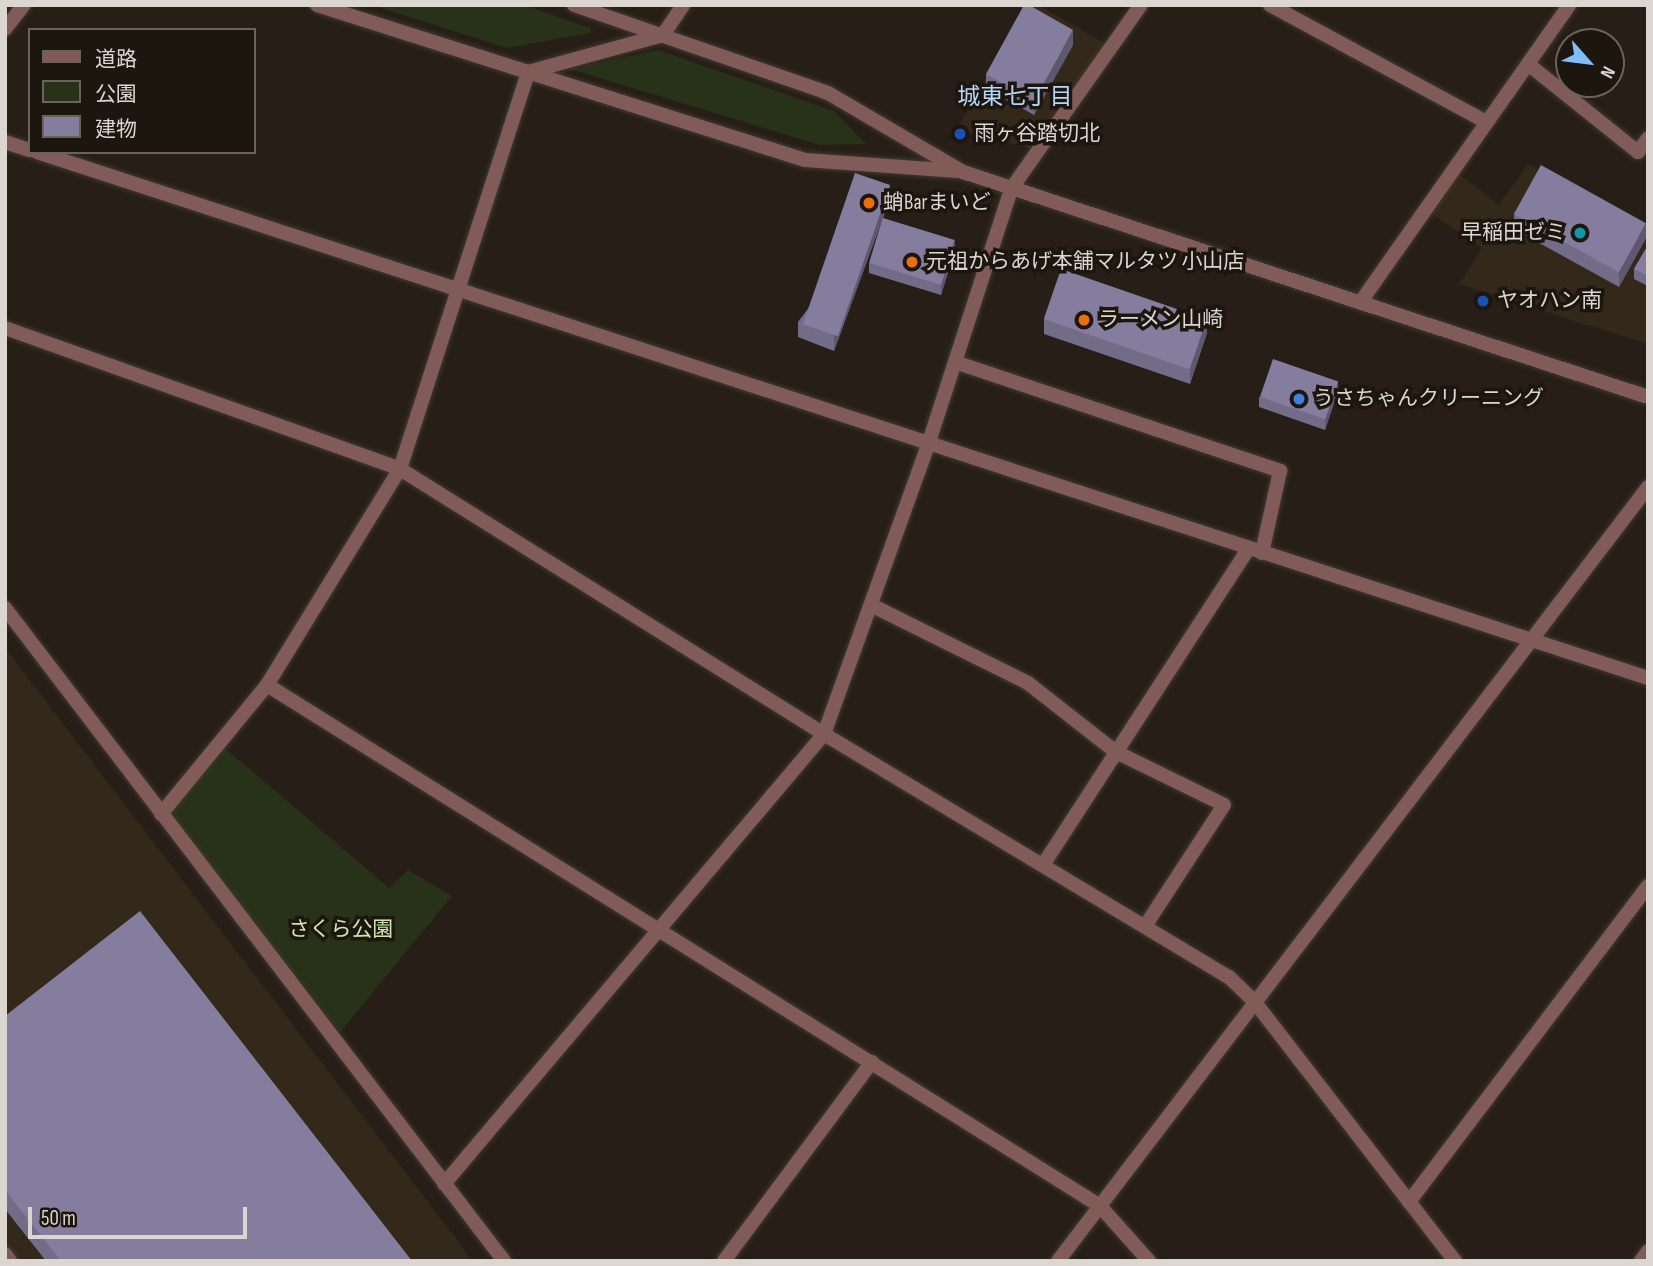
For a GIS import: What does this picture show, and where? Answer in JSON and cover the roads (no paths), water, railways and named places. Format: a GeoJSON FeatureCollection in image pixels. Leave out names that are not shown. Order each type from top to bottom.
{"type":"FeatureCollection","features":[{"type":"Feature","properties":{"kind":"street"},"geometry":{"type":"LineString","coordinates":[[5,29],[24,5]]}},
{"type":"Feature","properties":{"kind":"street"},"geometry":{"type":"LineString","coordinates":[[317,5],[805,160],[963,172]]}},
{"type":"Feature","properties":{"kind":"street"},"geometry":{"type":"LineString","coordinates":[[574,5],[828,93],[963,172],[1362,300],[1648,397]]}},
{"type":"Feature","properties":{"kind":"street"},"geometry":{"type":"LineString","coordinates":[[528,72],[663,34],[683,5]]}},
{"type":"Feature","properties":{"kind":"street"},"geometry":{"type":"LineString","coordinates":[[444,1184],[824,734],[928,445],[1011,189],[1141,5]]}},
{"type":"Feature","properties":{"kind":"street"},"geometry":{"type":"LineString","coordinates":[[1270,5],[1486,122]]}},
{"type":"Feature","properties":{"kind":"street"},"geometry":{"type":"LineString","coordinates":[[1362,300],[1569,5]]}},
{"type":"Feature","properties":{"kind":"street"},"geometry":{"type":"LineString","coordinates":[[1528,64],[1638,152],[1648,138]]}},
{"type":"Feature","properties":{"kind":"street"},"geometry":{"type":"LineString","coordinates":[[161,814],[267,685],[400,469],[528,72]]}},
{"type":"Feature","properties":{"kind":"street"},"geometry":{"type":"LineString","coordinates":[[5,142],[28,149]]}},
{"type":"Feature","properties":{"kind":"street"},"geometry":{"type":"LineString","coordinates":[[43,154],[1648,678]]}},
{"type":"Feature","properties":{"kind":"street"},"geometry":{"type":"LineString","coordinates":[[5,328],[400,469],[824,734],[1229,977],[1254,1001],[1455,1261]]}},
{"type":"Feature","properties":{"kind":"street"},"geometry":{"type":"LineString","coordinates":[[955,362],[1280,471],[1255,551],[1116,752],[1043,865]]}},
{"type":"Feature","properties":{"kind":"street"},"geometry":{"type":"LineString","coordinates":[[1059,1261],[1254,1001],[1648,487]]}},
{"type":"Feature","properties":{"kind":"street"},"geometry":{"type":"LineString","coordinates":[[871,605],[1028,682],[1116,752],[1224,805],[1145,926]]}},
{"type":"Feature","properties":{"kind":"street"},"geometry":{"type":"LineString","coordinates":[[5,608],[504,1261]]}},
{"type":"Feature","properties":{"kind":"street"},"geometry":{"type":"LineString","coordinates":[[267,685],[1100,1206],[1149,1261]]}},
{"type":"Feature","properties":{"kind":"street"},"geometry":{"type":"LineString","coordinates":[[1409,1202],[1648,886]]}},
{"type":"Feature","properties":{"kind":"street"},"geometry":{"type":"LineString","coordinates":[[724,1261],[872,1062]]}},
{"type":"Feature","properties":{"kind":"street"},"geometry":{"type":"LineString","coordinates":[[1641,1261],[1648,1251]]}},
{"type":"Feature","properties":{"kind":"street"},"geometry":{"type":"LineString","coordinates":[[5,1254],[10,1261]]}},
{"type":"Feature","properties":{"kind":"place","name":"雨ヶ谷踏切北"},"geometry":{"type":"Point","coordinates":[960,134]}},
{"type":"Feature","properties":{"kind":"place","name":"蛸Barまいど"},"geometry":{"type":"Point","coordinates":[869,203]}},
{"type":"Feature","properties":{"kind":"place","name":"早稲田ゼミ"},"geometry":{"type":"Point","coordinates":[1580,233]}},
{"type":"Feature","properties":{"kind":"place","name":"元祖からあげ本舗マルタツ 小山店"},"geometry":{"type":"Point","coordinates":[912,262]}},
{"type":"Feature","properties":{"kind":"place","name":"ヤオハン南"},"geometry":{"type":"Point","coordinates":[1483,301]}},
{"type":"Feature","properties":{"kind":"place","name":"ラーメン山崎"},"geometry":{"type":"Point","coordinates":[1084,320]}},
{"type":"Feature","properties":{"kind":"place","name":"うさちゃんクリーニング"},"geometry":{"type":"Point","coordinates":[1299,399]}},
{"type":"Feature","properties":{"kind":"district","name":"城東七丁目"},"geometry":{"type":"Point","coordinates":[1015,97]}},
{"type":"Feature","properties":{"kind":"park label","name":"さくら公園"},"geometry":{"type":"Point","coordinates":[341,930]}}]}
